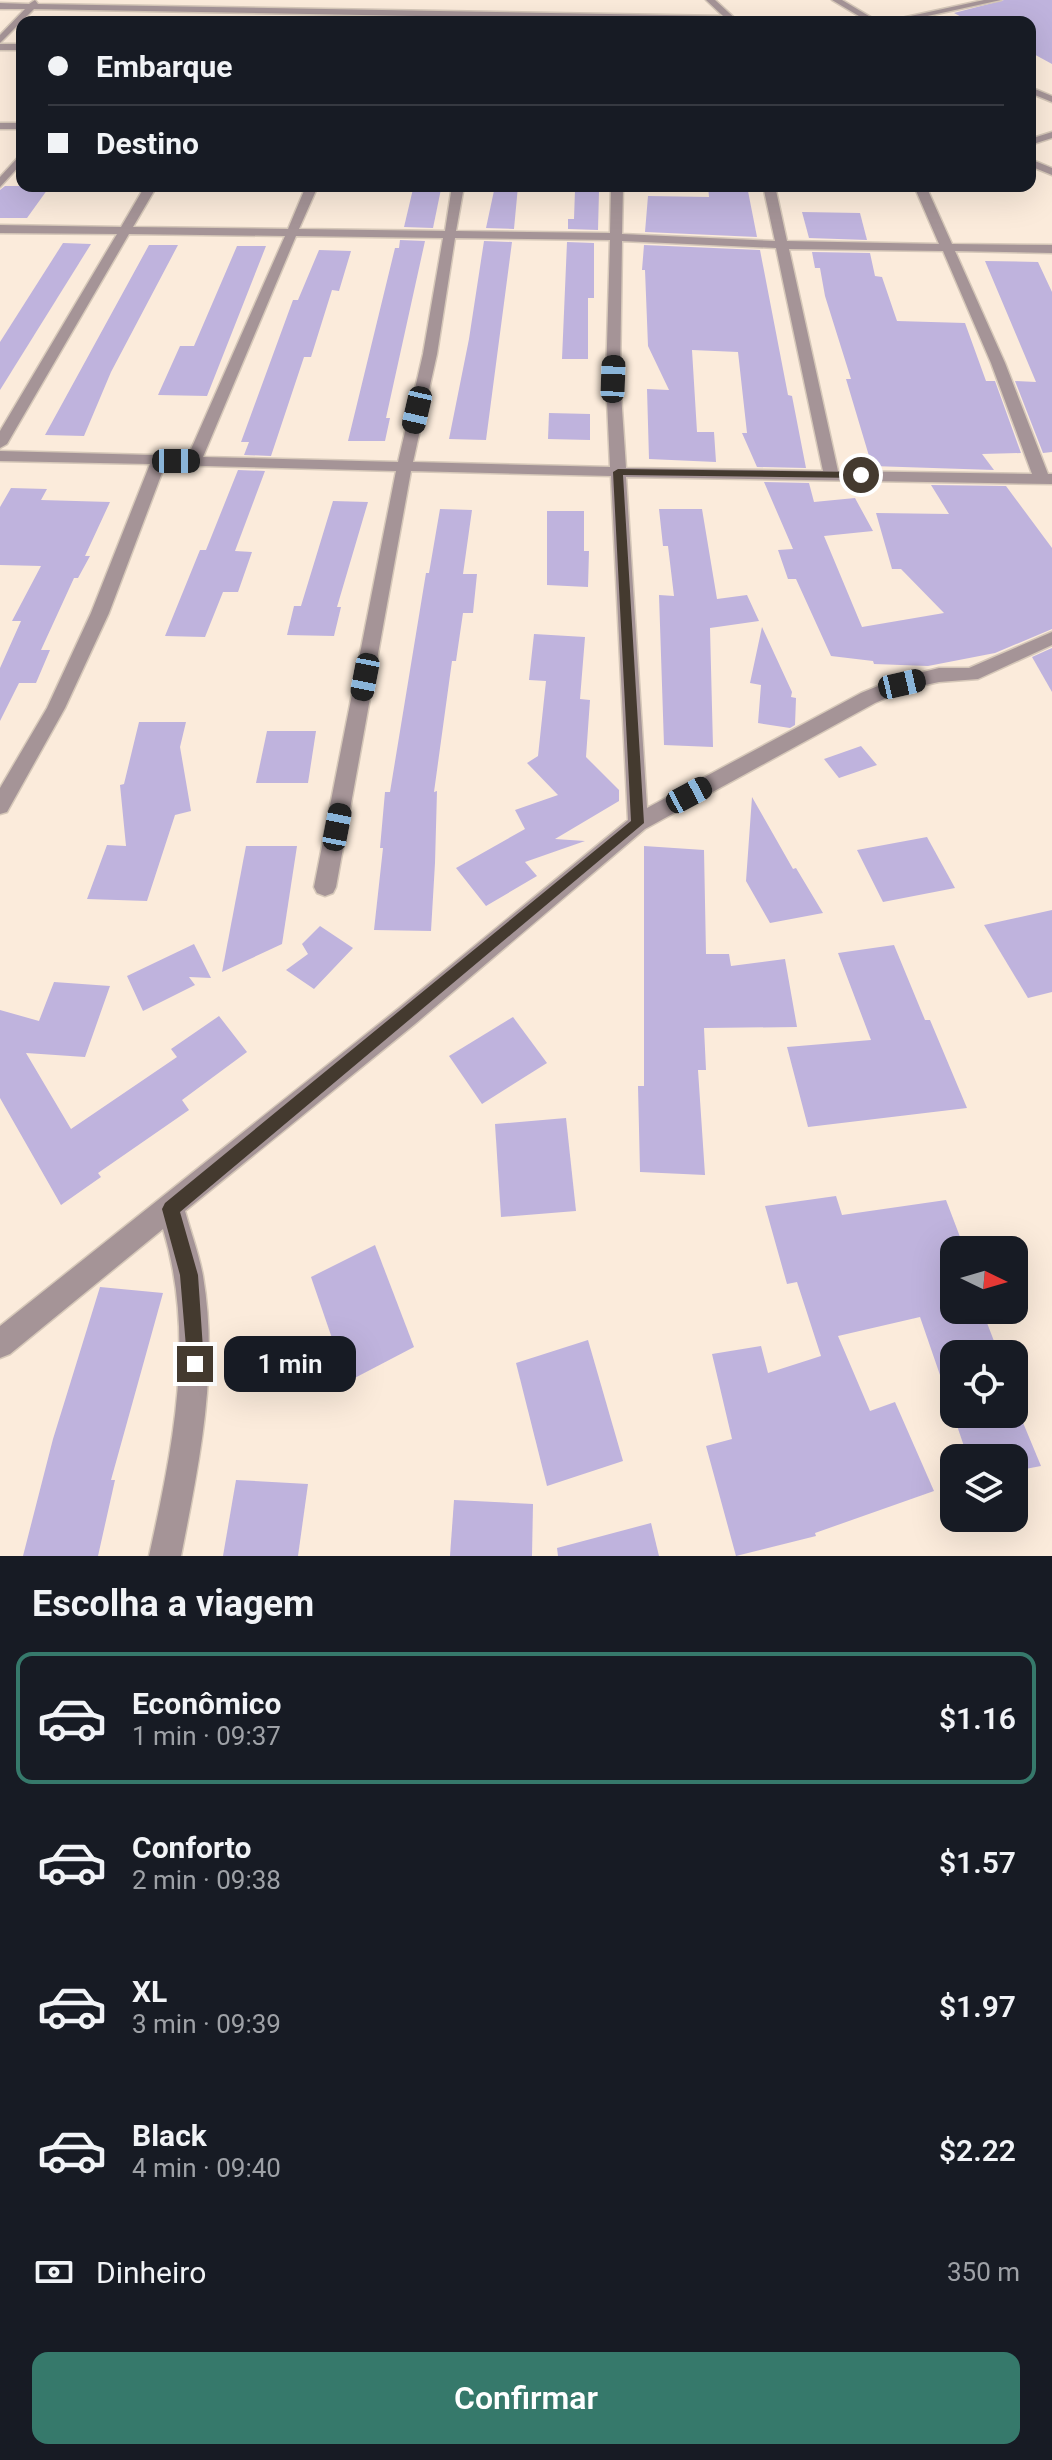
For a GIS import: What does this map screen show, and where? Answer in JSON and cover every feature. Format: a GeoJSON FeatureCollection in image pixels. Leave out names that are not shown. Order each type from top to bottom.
{"type":"FeatureCollection","features":[{"type":"Feature","properties":{"kind":"street"},"geometry":{"type":"LineString","coordinates":[[710,0],[728,16]]}},
{"type":"Feature","properties":{"kind":"street"},"geometry":{"type":"LineString","coordinates":[[836,0],[864,16]]}},
{"type":"Feature","properties":{"kind":"street"},"geometry":{"type":"LineString","coordinates":[[917,16],[996,0]]}},
{"type":"Feature","properties":{"kind":"street"},"geometry":{"type":"LineString","coordinates":[[0,8],[32,6],[239,16]]}},
{"type":"Feature","properties":{"kind":"street"},"geometry":{"type":"LineString","coordinates":[[0,40],[16,23]]}},
{"type":"Feature","properties":{"kind":"street"},"geometry":{"type":"LineString","coordinates":[[0,184],[16,164]]}},
{"type":"Feature","properties":{"kind":"street"},"geometry":{"type":"LineString","coordinates":[[0,444],[147,192]]}},
{"type":"Feature","properties":{"kind":"street"},"geometry":{"type":"LineString","coordinates":[[194,461],[309,192]]}},
{"type":"Feature","properties":{"kind":"street"},"geometry":{"type":"LineString","coordinates":[[325,887],[404,467],[430,354],[457,192]]}},
{"type":"Feature","properties":{"kind":"street"},"geometry":{"type":"LineString","coordinates":[[617,192],[613,379],[638,823]]}},
{"type":"Feature","properties":{"kind":"street"},"geometry":{"type":"LineString","coordinates":[[770,192],[831,474]]}},
{"type":"Feature","properties":{"kind":"street"},"geometry":{"type":"LineString","coordinates":[[0,456],[618,472],[1047,479],[949,246],[923,192]]}},
{"type":"Feature","properties":{"kind":"street"},"geometry":{"type":"LineString","coordinates":[[0,229],[617,237],[783,245],[1052,249]]}},
{"type":"Feature","properties":{"kind":"street"},"geometry":{"type":"LineString","coordinates":[[0,806],[56,708],[100,613],[159,461]]}},
{"type":"Feature","properties":{"kind":"street"},"geometry":{"type":"LineString","coordinates":[[0,1344],[171,1209],[638,823],[868,698],[939,675],[971,674],[1052,638]]}},
{"type":"Feature","properties":{"kind":"street"},"geometry":{"type":"LineString","coordinates":[[165,1556],[183,1471],[195,1364],[189,1275],[171,1209]]}},
{"type":"Feature","properties":{"kind":"building"},"geometry":{"type":"Polygon","coordinates":[[[1004,0],[1052,0],[1052,64],[1036,55],[1036,16],[960,16],[954,13],[1004,0]]]}},
{"type":"Feature","properties":{"kind":"building"},"geometry":{"type":"Polygon","coordinates":[[[5,186],[16,186],[16,192],[46,192],[27,218],[0,218],[0,190],[5,186]]]}},
{"type":"Feature","properties":{"kind":"building"},"geometry":{"type":"Polygon","coordinates":[[[412,192],[440,192],[433,228],[404,227],[412,192]]]}},
{"type":"Feature","properties":{"kind":"building"},"geometry":{"type":"Polygon","coordinates":[[[494,192],[517,192],[514,229],[486,228],[494,192]]]}},
{"type":"Feature","properties":{"kind":"building"},"geometry":{"type":"Polygon","coordinates":[[[575,192],[599,192],[598,230],[568,229],[568,219],[574,219],[575,192]]]}},
{"type":"Feature","properties":{"kind":"building"},"geometry":{"type":"Polygon","coordinates":[[[709,192],[748,192],[757,237],[645,232],[648,196],[709,197],[709,192]]]}},
{"type":"Feature","properties":{"kind":"building"},"geometry":{"type":"Polygon","coordinates":[[[802,212],[860,213],[867,240],[809,238],[802,212]]]}},
{"type":"Feature","properties":{"kind":"building"},"geometry":{"type":"Polygon","coordinates":[[[400,240],[425,241],[386,418],[390,418],[385,441],[348,441],[395,248],[399,248],[400,240]]]}},
{"type":"Feature","properties":{"kind":"building"},"geometry":{"type":"Polygon","coordinates":[[[484,241],[512,242],[486,440],[449,439],[469,339],[484,241]]]}},
{"type":"Feature","properties":{"kind":"building"},"geometry":{"type":"Polygon","coordinates":[[[567,242],[594,243],[594,298],[588,298],[588,359],[562,359],[567,242]]]}},
{"type":"Feature","properties":{"kind":"building"},"geometry":{"type":"Polygon","coordinates":[[[63,243],[91,244],[0,390],[0,342],[63,243]]]}},
{"type":"Feature","properties":{"kind":"building"},"geometry":{"type":"Polygon","coordinates":[[[149,245],[178,245],[111,372],[84,436],[45,435],[149,245]]]}},
{"type":"Feature","properties":{"kind":"building"},"geometry":{"type":"Polygon","coordinates":[[[644,245],[760,250],[788,395],[792,396],[806,468],[757,467],[742,433],[747,433],[738,352],[692,350],[697,432],[714,432],[716,462],[649,459],[647,389],[669,390],[648,346],[645,270],[642,270],[644,245]]]}},
{"type":"Feature","properties":{"kind":"building"},"geometry":{"type":"Polygon","coordinates":[[[237,246],[266,246],[207,396],[158,395],[180,346],[194,346],[237,246]]]}},
{"type":"Feature","properties":{"kind":"building"},"geometry":{"type":"Polygon","coordinates":[[[319,250],[351,251],[339,291],[332,290],[311,357],[304,357],[271,456],[244,455],[249,442],[241,442],[293,300],[298,300],[319,250]]]}},
{"type":"Feature","properties":{"kind":"building"},"geometry":{"type":"Polygon","coordinates":[[[812,252],[870,253],[875,276],[882,277],[897,321],[965,323],[986,381],[995,381],[1021,453],[982,454],[994,470],[872,466],[846,379],[851,379],[825,296],[820,268],[815,268],[812,252]]]}},
{"type":"Feature","properties":{"kind":"building"},"geometry":{"type":"Polygon","coordinates":[[[985,261],[1038,262],[1052,292],[1052,452],[1043,453],[1015,381],[1036,382],[985,261]]]}},
{"type":"Feature","properties":{"kind":"building"},"geometry":{"type":"Polygon","coordinates":[[[549,413],[590,414],[590,440],[548,439],[549,413]]]}},
{"type":"Feature","properties":{"kind":"building"},"geometry":{"type":"Polygon","coordinates":[[[238,470],[265,471],[235,551],[252,552],[238,592],[223,592],[205,637],[165,636],[200,550],[206,550],[238,470]]]}},
{"type":"Feature","properties":{"kind":"building"},"geometry":{"type":"Polygon","coordinates":[[[764,482],[809,483],[814,502],[855,498],[873,531],[824,536],[862,627],[944,613],[901,569],[892,569],[876,513],[949,514],[931,485],[1006,486],[1052,548],[1052,629],[995,653],[928,666],[874,664],[873,661],[831,656],[796,579],[788,579],[778,550],[793,549],[764,482]]]}},
{"type":"Feature","properties":{"kind":"building"},"geometry":{"type":"Polygon","coordinates":[[[11,488],[47,489],[41,500],[110,502],[85,556],[90,556],[78,578],[74,578],[41,650],[50,650],[36,683],[19,683],[0,721],[0,668],[21,621],[12,621],[41,566],[0,565],[0,507],[11,488]]]}},
{"type":"Feature","properties":{"kind":"building"},"geometry":{"type":"Polygon","coordinates":[[[333,501],[368,502],[337,607],[341,607],[334,636],[287,635],[294,606],[301,606],[333,501]]]}},
{"type":"Feature","properties":{"kind":"building"},"geometry":{"type":"Polygon","coordinates":[[[440,509],[472,510],[463,574],[477,574],[473,613],[463,613],[456,661],[452,661],[434,792],[437,791],[431,931],[374,930],[383,848],[380,848],[385,792],[390,792],[426,573],[429,573],[440,509]]]}},
{"type":"Feature","properties":{"kind":"building"},"geometry":{"type":"Polygon","coordinates":[[[659,509],[702,509],[717,599],[747,595],[759,621],[710,628],[713,747],[664,745],[659,595],[674,596],[668,546],[663,546],[659,509]]]}},
{"type":"Feature","properties":{"kind":"building"},"geometry":{"type":"Polygon","coordinates":[[[547,511],[584,511],[584,551],[589,551],[588,587],[547,585],[547,511]]]}},
{"type":"Feature","properties":{"kind":"building"},"geometry":{"type":"Polygon","coordinates":[[[762,627],[792,692],[791,697],[796,698],[795,725],[790,728],[758,723],[761,685],[750,683],[762,627]]]}},
{"type":"Feature","properties":{"kind":"building"},"geometry":{"type":"Polygon","coordinates":[[[534,634],[585,637],[580,699],[590,700],[586,757],[619,790],[619,801],[555,839],[585,841],[525,862],[537,876],[486,906],[456,868],[525,829],[515,810],[558,795],[527,763],[538,756],[546,681],[529,680],[534,634]]]}},
{"type":"Feature","properties":{"kind":"building"},"geometry":{"type":"Polygon","coordinates":[[[1052,648],[1052,692],[1032,657],[1052,648]]]}},
{"type":"Feature","properties":{"kind":"building"},"geometry":{"type":"Polygon","coordinates":[[[139,722],[186,722],[180,747],[191,811],[175,815],[147,901],[87,899],[107,845],[126,846],[120,785],[124,784],[139,722]]]}},
{"type":"Feature","properties":{"kind":"building"},"geometry":{"type":"Polygon","coordinates":[[[267,731],[316,731],[308,783],[256,783],[267,731]]]}},
{"type":"Feature","properties":{"kind":"building"},"geometry":{"type":"Polygon","coordinates":[[[861,746],[877,765],[839,778],[824,759],[861,746]]]}},
{"type":"Feature","properties":{"kind":"building"},"geometry":{"type":"Polygon","coordinates":[[[752,797],[793,869],[796,868],[823,913],[770,923],[746,881],[752,797]]]}},
{"type":"Feature","properties":{"kind":"building"},"geometry":{"type":"Polygon","coordinates":[[[927,837],[955,888],[883,902],[857,850],[927,837]]]}},
{"type":"Feature","properties":{"kind":"building"},"geometry":{"type":"Polygon","coordinates":[[[246,846],[297,846],[282,944],[222,972],[246,846]]]}},
{"type":"Feature","properties":{"kind":"building"},"geometry":{"type":"Polygon","coordinates":[[[644,846],[704,850],[706,954],[729,954],[731,966],[785,959],[797,1027],[704,1028],[706,1070],[698,1070],[705,1175],[640,1172],[638,1086],[644,1086],[644,846]]]}},
{"type":"Feature","properties":{"kind":"building"},"geometry":{"type":"Polygon","coordinates":[[[1052,910],[1052,992],[1028,998],[984,925],[1052,910]]]}},
{"type":"Feature","properties":{"kind":"building"},"geometry":{"type":"Polygon","coordinates":[[[320,926],[353,948],[314,989],[286,970],[308,954],[302,944],[320,926]]]}},
{"type":"Feature","properties":{"kind":"building"},"geometry":{"type":"Polygon","coordinates":[[[194,944],[211,978],[189,977],[195,985],[143,1011],[127,976],[194,944]]]}},
{"type":"Feature","properties":{"kind":"building"},"geometry":{"type":"Polygon","coordinates":[[[894,945],[967,1108],[808,1127],[787,1047],[871,1040],[838,953],[894,945]]]}},
{"type":"Feature","properties":{"kind":"building"},"geometry":{"type":"Polygon","coordinates":[[[54,982],[110,986],[85,1057],[26,1053],[71,1129],[177,1057],[171,1049],[219,1016],[247,1052],[182,1100],[189,1110],[98,1173],[101,1177],[61,1205],[0,1098],[0,1010],[39,1021],[54,982]]]}},
{"type":"Feature","properties":{"kind":"building"},"geometry":{"type":"Polygon","coordinates":[[[513,1017],[547,1063],[482,1104],[449,1056],[513,1017]]]}},
{"type":"Feature","properties":{"kind":"building"},"geometry":{"type":"Polygon","coordinates":[[[566,1118],[576,1211],[501,1217],[495,1124],[566,1118]]]}},
{"type":"Feature","properties":{"kind":"building"},"geometry":{"type":"Polygon","coordinates":[[[836,1196],[842,1215],[946,1200],[960,1236],[940,1236],[940,1324],[987,1324],[994,1340],[940,1340],[940,1375],[920,1317],[838,1336],[870,1411],[895,1402],[934,1491],[815,1533],[816,1536],[736,1556],[706,1446],[732,1439],[712,1354],[761,1346],[768,1373],[821,1356],[797,1282],[787,1284],[765,1206],[836,1196]]]}},
{"type":"Feature","properties":{"kind":"building"},"geometry":{"type":"Polygon","coordinates":[[[375,1245],[414,1347],[347,1382],[311,1277],[375,1245]]]}},
{"type":"Feature","properties":{"kind":"building"},"geometry":{"type":"Polygon","coordinates":[[[100,1287],[163,1293],[111,1480],[115,1480],[98,1556],[23,1556],[53,1439],[100,1287]]]}},
{"type":"Feature","properties":{"kind":"building"},"geometry":{"type":"Polygon","coordinates":[[[588,1340],[623,1461],[547,1486],[516,1363],[588,1340]]]}},
{"type":"Feature","properties":{"kind":"building"},"geometry":{"type":"Polygon","coordinates":[[[958,1428],[1025,1428],[1041,1466],[1028,1468],[1028,1444],[963,1444],[958,1428]]]}},
{"type":"Feature","properties":{"kind":"building"},"geometry":{"type":"Polygon","coordinates":[[[236,1480],[308,1484],[298,1556],[223,1556],[236,1480]]]}},
{"type":"Feature","properties":{"kind":"building"},"geometry":{"type":"Polygon","coordinates":[[[454,1500],[533,1504],[532,1556],[450,1556],[454,1500]]]}},
{"type":"Feature","properties":{"kind":"building"},"geometry":{"type":"Polygon","coordinates":[[[651,1523],[659,1556],[558,1556],[557,1548],[651,1523]]]}},
{"type":"Feature","properties":{"kind":"route"},"geometry":{"type":"LineString","coordinates":[[195,1364],[189,1275],[171,1209],[638,823],[618,472],[861,475]]}}]}
